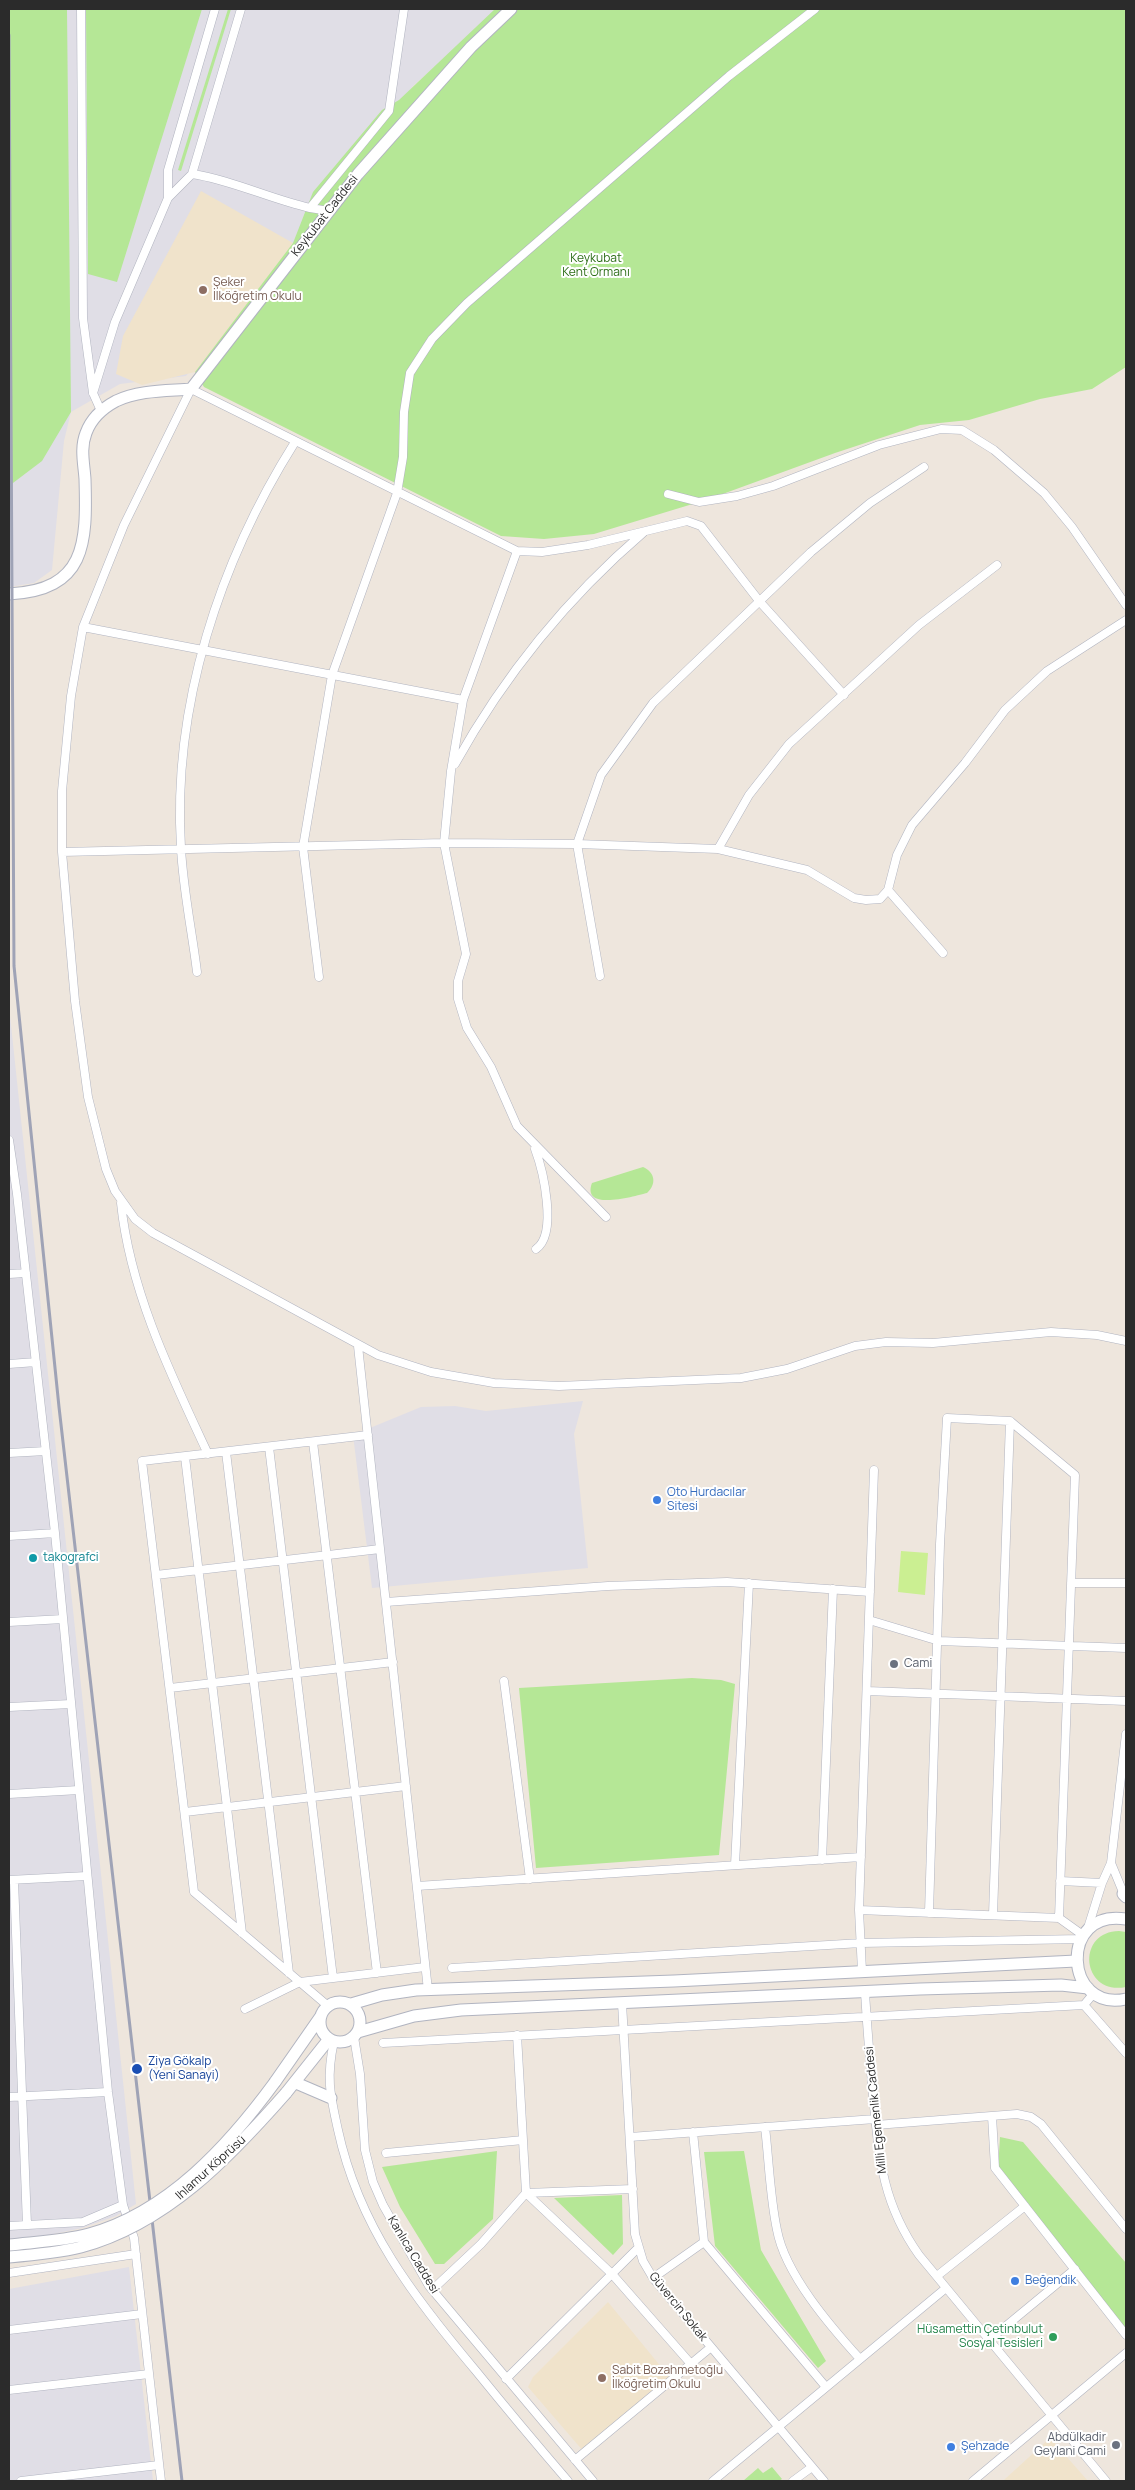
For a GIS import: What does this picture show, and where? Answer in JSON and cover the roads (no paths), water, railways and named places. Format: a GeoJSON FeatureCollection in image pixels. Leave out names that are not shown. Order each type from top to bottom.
{"type":"FeatureCollection","features":[{"type":"Feature","properties":{"kind":"street"},"geometry":{"type":"LineString","coordinates":[[81,9],[83,318],[93,393],[101,412]]}},
{"type":"Feature","properties":{"kind":"street"},"geometry":{"type":"LineString","coordinates":[[168,198],[168,170],[215,9]]}},
{"type":"Feature","properties":{"kind":"street"},"geometry":{"type":"LineString","coordinates":[[93,393],[115,322],[168,198],[192,174],[241,9]]}},
{"type":"Feature","properties":{"kind":"street"},"geometry":{"type":"LineString","coordinates":[[310,208],[389,111],[404,9]]}},
{"type":"Feature","properties":{"kind":"street","name":"Keykubat Caddesi"},"geometry":{"type":"LineString","coordinates":[[191,389],[358,174],[470,47],[511,9]]}},
{"type":"Feature","properties":{"kind":"street"},"geometry":{"type":"LineString","coordinates":[[319,977],[303,847],[332,675],[397,492],[404,457],[404,412],[407,381],[418,358],[436,334],[467,303],[728,76],[815,9]]}},
{"type":"Feature","properties":{"kind":"street"},"geometry":{"type":"LineString","coordinates":[[192,174],[208,176],[282,202],[329,211]]}},
{"type":"Feature","properties":{"kind":"street"},"geometry":{"type":"LineString","coordinates":[[191,389],[128,516],[83,628],[66,731],[62,791],[62,852],[75,1001],[85,1080],[106,1168],[121,1201],[135,1219],[153,1233],[358,1346],[396,1362],[431,1372],[494,1383],[538,1386],[741,1378],[787,1369],[855,1346],[886,1342],[933,1343],[1051,1332],[1097,1335],[1126,1341]]}},
{"type":"Feature","properties":{"kind":"street"},"geometry":{"type":"LineString","coordinates":[[9,594],[35,592],[54,584],[69,574],[77,561],[85,513],[84,441],[89,426],[101,412],[116,401],[130,395],[191,389],[517,551],[565,549],[608,541],[648,529],[688,521],[698,524],[760,602],[844,695]]}},
{"type":"Feature","properties":{"kind":"street"},"geometry":{"type":"LineString","coordinates":[[668,494],[699,502],[737,496],[773,486],[879,445],[941,430],[962,430],[994,450],[1044,494],[1072,527],[1126,604]]}},
{"type":"Feature","properties":{"kind":"street"},"geometry":{"type":"LineString","coordinates":[[197,972],[181,848],[183,763],[190,707],[202,652],[219,596],[240,543],[266,491],[295,442]]}},
{"type":"Feature","properties":{"kind":"street"},"geometry":{"type":"LineString","coordinates":[[600,976],[576,844],[601,775],[653,703],[811,552],[870,503],[924,468]]}},
{"type":"Feature","properties":{"kind":"street"},"geometry":{"type":"LineString","coordinates":[[451,771],[499,692],[548,628],[585,587],[648,529]]}},
{"type":"Feature","properties":{"kind":"street"},"geometry":{"type":"LineString","coordinates":[[517,551],[464,700],[451,771],[444,843],[466,954],[458,981],[460,1009],[467,1028],[491,1067],[512,1119],[534,1145],[606,1216]]}},
{"type":"Feature","properties":{"kind":"street"},"geometry":{"type":"LineString","coordinates":[[718,849],[741,807],[773,763],[807,727],[919,625],[997,565]]}},
{"type":"Feature","properties":{"kind":"street"},"geometry":{"type":"LineString","coordinates":[[62,852],[444,843],[576,844],[718,849],[807,870],[860,900],[880,899],[888,890],[894,861],[907,833],[965,763],[1005,710],[1047,671],[1126,620]]}},
{"type":"Feature","properties":{"kind":"street"},"geometry":{"type":"LineString","coordinates":[[83,628],[464,700]]}},
{"type":"Feature","properties":{"kind":"street"},"geometry":{"type":"LineString","coordinates":[[888,890],[943,953]]}},
{"type":"Feature","properties":{"kind":"street"},"geometry":{"type":"LineString","coordinates":[[9,1140],[13,1194],[26,1273],[55,1533],[108,2092],[123,2205],[134,2238],[161,2481]]}},
{"type":"Feature","properties":{"kind":"street"},"geometry":{"type":"LineString","coordinates":[[534,1145],[543,1178],[546,1214],[544,1239],[536,1249]]}},
{"type":"Feature","properties":{"kind":"street"},"geometry":{"type":"LineString","coordinates":[[121,1201],[128,1249],[138,1282],[174,1377],[208,1454]]}},
{"type":"Feature","properties":{"kind":"street"},"geometry":{"type":"LineString","coordinates":[[9,1274],[26,1273]]}},
{"type":"Feature","properties":{"kind":"street"},"geometry":{"type":"LineString","coordinates":[[358,1346],[428,1990]]}},
{"type":"Feature","properties":{"kind":"street"},"geometry":{"type":"LineString","coordinates":[[9,1364],[36,1362]]}},
{"type":"Feature","properties":{"kind":"street"},"geometry":{"type":"LineString","coordinates":[[929,1913],[939,1641],[940,1544],[946,1418],[1010,1421],[1075,1475],[1059,1918]]}},
{"type":"Feature","properties":{"kind":"street"},"geometry":{"type":"LineString","coordinates":[[993,1916],[1010,1421]]}},
{"type":"Feature","properties":{"kind":"street"},"geometry":{"type":"LineString","coordinates":[[328,2006],[194,1892],[142,1462],[368,1435]]}},
{"type":"Feature","properties":{"kind":"street"},"geometry":{"type":"LineString","coordinates":[[313,1442],[377,1973]]}},
{"type":"Feature","properties":{"kind":"street"},"geometry":{"type":"LineString","coordinates":[[269,1447],[333,1978]]}},
{"type":"Feature","properties":{"kind":"street"},"geometry":{"type":"LineString","coordinates":[[9,1453],[46,1451]]}},
{"type":"Feature","properties":{"kind":"street"},"geometry":{"type":"LineString","coordinates":[[226,1452],[289,1973]]}},
{"type":"Feature","properties":{"kind":"street"},"geometry":{"type":"LineString","coordinates":[[185,1457],[242,1933]]}},
{"type":"Feature","properties":{"kind":"street"},"geometry":{"type":"LineString","coordinates":[[862,1971],[859,1910],[874,1470]]}},
{"type":"Feature","properties":{"kind":"street"},"geometry":{"type":"LineString","coordinates":[[9,1536],[55,1533]]}},
{"type":"Feature","properties":{"kind":"street"},"geometry":{"type":"LineString","coordinates":[[156,1575],[380,1549]]}},
{"type":"Feature","properties":{"kind":"street"},"geometry":{"type":"LineString","coordinates":[[386,1602],[608,1586],[727,1582],[870,1592]]}},
{"type":"Feature","properties":{"kind":"street"},"geometry":{"type":"LineString","coordinates":[[735,1866],[749,1583]]}},
{"type":"Feature","properties":{"kind":"street"},"geometry":{"type":"LineString","coordinates":[[1071,1583],[1126,1583]]}},
{"type":"Feature","properties":{"kind":"street"},"geometry":{"type":"LineString","coordinates":[[822,1860],[833,1589]]}},
{"type":"Feature","properties":{"kind":"street"},"geometry":{"type":"LineString","coordinates":[[9,1622],[63,1619]]}},
{"type":"Feature","properties":{"kind":"street"},"geometry":{"type":"LineString","coordinates":[[869,1620],[939,1641],[1126,1648]]}},
{"type":"Feature","properties":{"kind":"street"},"geometry":{"type":"LineString","coordinates":[[170,1688],[392,1662]]}},
{"type":"Feature","properties":{"kind":"street"},"geometry":{"type":"LineString","coordinates":[[504,1680],[530,1879]]}},
{"type":"Feature","properties":{"kind":"street"},"geometry":{"type":"LineString","coordinates":[[867,1691],[1126,1701]]}},
{"type":"Feature","properties":{"kind":"street"},"geometry":{"type":"LineString","coordinates":[[9,1707],[71,1704]]}},
{"type":"Feature","properties":{"kind":"street"},"geometry":{"type":"LineString","coordinates":[[1091,1990],[1080,1975],[1076,1961],[1102,1883],[1111,1863],[1126,1734]]}},
{"type":"Feature","properties":{"kind":"street"},"geometry":{"type":"LineString","coordinates":[[185,1812],[406,1786]]}},
{"type":"Feature","properties":{"kind":"street"},"geometry":{"type":"LineString","coordinates":[[9,1794],[79,1790]]}},
{"type":"Feature","properties":{"kind":"street"},"geometry":{"type":"LineString","coordinates":[[417,1886],[861,1857]]}},
{"type":"Feature","properties":{"kind":"street"},"geometry":{"type":"LineString","coordinates":[[1111,1863],[1125,1897]]}},
{"type":"Feature","properties":{"kind":"street"},"geometry":{"type":"LineString","coordinates":[[27,2225],[11,1880],[87,1876]]}},
{"type":"Feature","properties":{"kind":"street"},"geometry":{"type":"LineString","coordinates":[[1060,1881],[1102,1883]]}},
{"type":"Feature","properties":{"kind":"street"},"geometry":{"type":"LineString","coordinates":[[859,1910],[1059,1918],[1084,1936]]}},
{"type":"Feature","properties":{"kind":"street"},"geometry":{"type":"LineString","coordinates":[[452,1968],[861,1943],[1084,1936],[1105,1920],[1126,1919]]}},
{"type":"Feature","properties":{"kind":"street"},"geometry":{"type":"LineString","coordinates":[[1076,1961],[428,1990],[382,1995],[351,2004],[341,2001],[328,2006],[320,2016],[322,2031],[332,2040],[345,2042],[356,2034],[395,2020],[445,2012],[865,1992],[1061,1985],[1091,1990],[1108,1999],[1126,1999]]}},
{"type":"Feature","properties":{"kind":"street"},"geometry":{"type":"LineString","coordinates":[[245,2009],[300,1982],[425,1967]]}},
{"type":"Feature","properties":{"kind":"street"},"geometry":{"type":"LineString","coordinates":[[1084,2005],[1091,1990]]}},
{"type":"Feature","properties":{"kind":"street","name":"Milli Egemenlik Caddesi"},"geometry":{"type":"LineString","coordinates":[[865,1992],[881,2174],[892,2206],[911,2244],[1106,2481]]}},
{"type":"Feature","properties":{"kind":"street","name":"Güvercin Sokak"},"geometry":{"type":"LineString","coordinates":[[622,2003],[638,2248],[653,2278],[710,2348],[824,2481]]}},
{"type":"Feature","properties":{"kind":"street"},"geometry":{"type":"LineString","coordinates":[[351,2004],[360,2017],[356,2034]]}},
{"type":"Feature","properties":{"kind":"street"},"geometry":{"type":"LineString","coordinates":[[383,2043],[624,2028],[1084,2005]]}},
{"type":"Feature","properties":{"kind":"street"},"geometry":{"type":"LineString","coordinates":[[1084,2005],[1126,2053]]}},
{"type":"Feature","properties":{"kind":"street","name":"Ihlamur Köprüsü"},"geometry":{"type":"LineString","coordinates":[[9,2244],[88,2234],[114,2225],[154,2204],[184,2182],[243,2123],[275,2082],[320,2016]]}},
{"type":"Feature","properties":{"kind":"street","name":"Kanlıca Caddesi"},"geometry":{"type":"LineString","coordinates":[[356,2034],[363,2135],[370,2174],[383,2205],[432,2290],[593,2481]]}},
{"type":"Feature","properties":{"kind":"street"},"geometry":{"type":"LineString","coordinates":[[517,2035],[526,2193],[612,2274],[691,2364]]}},
{"type":"Feature","properties":{"kind":"street","name":"Kanlıca Caddesi"},"geometry":{"type":"LineString","coordinates":[[332,2040],[328,2069],[331,2098],[344,2158],[368,2218],[385,2250],[448,2338],[568,2481]]}},
{"type":"Feature","properties":{"kind":"street","name":"Ihlamur Köprüsü"},"geometry":{"type":"LineString","coordinates":[[9,2257],[50,2253],[82,2247],[118,2233],[176,2201],[206,2176],[296,2083],[332,2040]]}},
{"type":"Feature","properties":{"kind":"street"},"geometry":{"type":"LineString","coordinates":[[296,2083],[331,2098]]}},
{"type":"Feature","properties":{"kind":"street"},"geometry":{"type":"LineString","coordinates":[[9,2096],[108,2092]]}},
{"type":"Feature","properties":{"kind":"street"},"geometry":{"type":"LineString","coordinates":[[630,2137],[765,2127],[1022,2115],[1036,2120],[1126,2229]]}},
{"type":"Feature","properties":{"kind":"street"},"geometry":{"type":"LineString","coordinates":[[992,2116],[995,2168],[1126,2335]]}},
{"type":"Feature","properties":{"kind":"street"},"geometry":{"type":"LineString","coordinates":[[765,2127],[777,2232],[785,2252],[813,2302],[860,2359]]}},
{"type":"Feature","properties":{"kind":"street"},"geometry":{"type":"LineString","coordinates":[[693,2132],[704,2242],[826,2387]]}},
{"type":"Feature","properties":{"kind":"street"},"geometry":{"type":"LineString","coordinates":[[386,2153],[523,2140]]}},
{"type":"Feature","properties":{"kind":"street"},"geometry":{"type":"LineString","coordinates":[[432,2290],[481,2244],[526,2193],[633,2189]]}},
{"type":"Feature","properties":{"kind":"street"},"geometry":{"type":"LineString","coordinates":[[9,2226],[83,2222],[123,2205]]}},
{"type":"Feature","properties":{"kind":"street"},"geometry":{"type":"LineString","coordinates":[[937,2276],[1025,2206]]}},
{"type":"Feature","properties":{"kind":"street"},"geometry":{"type":"LineString","coordinates":[[653,2278],[704,2242]]}},
{"type":"Feature","properties":{"kind":"street"},"geometry":{"type":"LineString","coordinates":[[506,2379],[638,2248]]}},
{"type":"Feature","properties":{"kind":"street"},"geometry":{"type":"LineString","coordinates":[[9,2273],[136,2254]]}},
{"type":"Feature","properties":{"kind":"street"},"geometry":{"type":"LineString","coordinates":[[990,2340],[1075,2269]]}},
{"type":"Feature","properties":{"kind":"street"},"geometry":{"type":"LineString","coordinates":[[713,2481],[946,2288]]}},
{"type":"Feature","properties":{"kind":"street"},"geometry":{"type":"LineString","coordinates":[[9,2330],[142,2314]]}},
{"type":"Feature","properties":{"kind":"street"},"geometry":{"type":"LineString","coordinates":[[575,2460],[710,2348]]}},
{"type":"Feature","properties":{"kind":"street"},"geometry":{"type":"LineString","coordinates":[[974,2481],[1050,2414],[1126,2353]]}},
{"type":"Feature","properties":{"kind":"street"},"geometry":{"type":"LineString","coordinates":[[9,2390],[149,2374]]}},
{"type":"Feature","properties":{"kind":"street"},"geometry":{"type":"LineString","coordinates":[[21,2481],[159,2465]]}},
{"type":"Feature","properties":{"kind":"street"},"geometry":{"type":"LineString","coordinates":[[793,2481],[812,2467]]}},
{"type":"Feature","properties":{"kind":"railway"},"geometry":{"type":"LineString","coordinates":[[9,35],[14,966],[59,1407],[182,2481]]}},
{"type":"Feature","properties":{"kind":"place","name":"Şeker İlköğretim Okulu"},"geometry":{"type":"Point","coordinates":[203,290]}},
{"type":"Feature","properties":{"kind":"place","name":"Oto Hurdacılar Sitesi"},"geometry":{"type":"Point","coordinates":[657,1500]}},
{"type":"Feature","properties":{"kind":"place","name":"takografci"},"geometry":{"type":"Point","coordinates":[33,1558]}},
{"type":"Feature","properties":{"kind":"place","name":"Cami"},"geometry":{"type":"Point","coordinates":[894,1664]}},
{"type":"Feature","properties":{"kind":"place","name":"Ziya Gökalp (Yeni Sanayi)"},"geometry":{"type":"Point","coordinates":[137,2069]}},
{"type":"Feature","properties":{"kind":"place","name":"Beğendik"},"geometry":{"type":"Point","coordinates":[1015,2281]}},
{"type":"Feature","properties":{"kind":"place","name":"Hüsamettin Çetinbulut Sosyal Tesisleri"},"geometry":{"type":"Point","coordinates":[1053,2337]}},
{"type":"Feature","properties":{"kind":"place","name":"Sabit Bozahmetoğlu İlköğretim Okulu"},"geometry":{"type":"Point","coordinates":[602,2378]}},
{"type":"Feature","properties":{"kind":"place","name":"Abdülkadir Geylani Cami"},"geometry":{"type":"Point","coordinates":[1116,2445]}},
{"type":"Feature","properties":{"kind":"place","name":"Şehzade"},"geometry":{"type":"Point","coordinates":[951,2447]}},
{"type":"Feature","properties":{"kind":"park label","name":"Keykubat Kent Ormanı"},"geometry":{"type":"Point","coordinates":[596,266]}}]}
